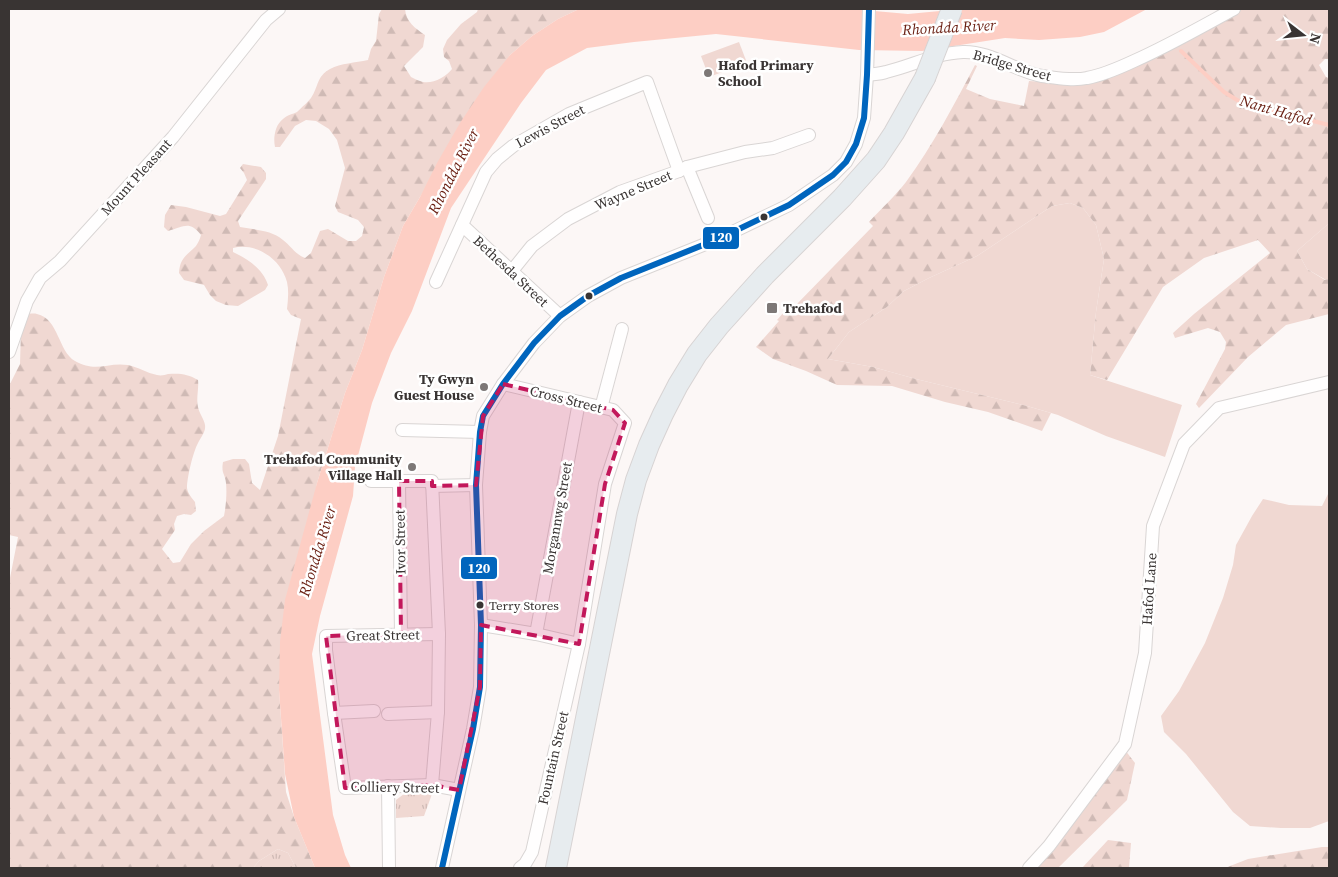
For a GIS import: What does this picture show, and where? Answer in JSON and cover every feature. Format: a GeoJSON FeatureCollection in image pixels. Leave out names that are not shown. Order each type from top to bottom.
{"type":"FeatureCollection","features":[{"type":"Feature","properties":{"kind":"main road"},"geometry":{"type":"LineString","coordinates":[[556,868],[627,514],[648,445],[678,385],[719,326],[765,275],[842,198],[876,160],[894,133],[925,78],[952,9]]}},
{"type":"Feature","properties":{"kind":"street","name":"Mount Pleasant"},"geometry":{"type":"LineString","coordinates":[[9,352],[27,301],[40,278],[60,261],[173,136],[266,20],[279,9]]}},
{"type":"Feature","properties":{"kind":"street"},"geometry":{"type":"LineString","coordinates":[[442,868],[473,729],[481,673],[476,486],[483,416],[503,384],[534,343],[560,316],[588,296],[621,278],[718,239],[789,205],[833,175],[846,162],[856,144],[864,118],[868,53],[868,9]]}},
{"type":"Feature","properties":{"kind":"street","name":"Bridge Street"},"geometry":{"type":"LineString","coordinates":[[867,75],[886,72],[926,58],[963,52],[986,55],[1021,70],[1041,75],[1069,79],[1086,78],[1104,74],[1182,39],[1234,9]]}},
{"type":"Feature","properties":{"kind":"street","name":"Lewis Street"},"geometry":{"type":"LineString","coordinates":[[436,282],[486,172],[497,159],[513,146],[569,114],[647,82],[683,169]]}},
{"type":"Feature","properties":{"kind":"street","name":"Wayne Street"},"geometry":{"type":"LineString","coordinates":[[511,272],[532,246],[568,218],[620,192],[683,169],[745,152],[773,148],[809,135]]}},
{"type":"Feature","properties":{"kind":"street","name":"Wayne Street"},"geometry":{"type":"LineString","coordinates":[[683,169],[708,218]]}},
{"type":"Feature","properties":{"kind":"street","name":"Bethesda Street"},"geometry":{"type":"LineString","coordinates":[[462,225],[560,316]]}},
{"type":"Feature","properties":{"kind":"street"},"geometry":{"type":"LineString","coordinates":[[601,408],[622,329]]}},
{"type":"Feature","properties":{"kind":"street","name":"Hafod Lane"},"geometry":{"type":"LineString","coordinates":[[1029,868],[1049,846],[1126,744],[1145,653],[1153,526],[1184,444],[1219,408],[1329,382]]}},
{"type":"Feature","properties":{"kind":"street","name":"Cross Street"},"geometry":{"type":"LineString","coordinates":[[503,384],[613,410],[625,423]]}},
{"type":"Feature","properties":{"kind":"street","name":"Morgannwg Street"},"geometry":{"type":"LineString","coordinates":[[536,634],[579,402]]}},
{"type":"Feature","properties":{"kind":"street","name":"Fountain Street"},"geometry":{"type":"LineString","coordinates":[[520,868],[525,864],[532,852],[579,644],[605,484],[625,423]]}},
{"type":"Feature","properties":{"kind":"street"},"geometry":{"type":"LineString","coordinates":[[402,430],[480,432]]}},
{"type":"Feature","properties":{"kind":"street"},"geometry":{"type":"LineString","coordinates":[[371,481],[476,486]]}},
{"type":"Feature","properties":{"kind":"street","name":"Ivor Street"},"geometry":{"type":"LineString","coordinates":[[399,481],[401,634]]}},
{"type":"Feature","properties":{"kind":"street"},"geometry":{"type":"LineString","coordinates":[[432,484],[439,634],[438,712],[432,785]]}},
{"type":"Feature","properties":{"kind":"street"},"geometry":{"type":"LineString","coordinates":[[481,624],[579,644]]}},
{"type":"Feature","properties":{"kind":"street","name":"Great Street"},"geometry":{"type":"LineString","coordinates":[[326,636],[439,634]]}},
{"type":"Feature","properties":{"kind":"street","name":"Colliery Street"},"geometry":{"type":"LineString","coordinates":[[326,636],[326,650],[345,788],[432,785],[459,790]]}},
{"type":"Feature","properties":{"kind":"street"},"geometry":{"type":"LineString","coordinates":[[334,713],[374,711]]}},
{"type":"Feature","properties":{"kind":"street"},"geometry":{"type":"LineString","coordinates":[[388,714],[438,712]]}},
{"type":"Feature","properties":{"kind":"street"},"geometry":{"type":"LineString","coordinates":[[388,786],[389,868]]}},
{"type":"Feature","properties":{"kind":"highlighted area"},"geometry":{"type":"Polygon","coordinates":[[[503,384],[613,410],[625,423],[605,484],[579,644],[481,625],[480,687],[459,790],[432,785],[345,788],[326,636],[401,634],[399,481],[432,481],[432,486],[476,485],[483,416],[503,384]]]}},
{"type":"Feature","properties":{"kind":"green space"},"geometry":{"type":"Polygon","coordinates":[[[382,9],[405,9],[409,21],[425,35],[423,47],[404,66],[411,77],[420,81],[431,82],[446,75],[452,69],[449,61],[444,57],[443,49],[447,40],[461,24],[477,12],[478,9],[579,9],[558,19],[532,36],[510,55],[403,226],[384,277],[362,350],[345,393],[317,483],[279,690],[286,792],[315,868],[296,868],[288,853],[278,849],[259,861],[253,868],[9,868],[9,583],[18,537],[9,535],[9,386],[20,364],[21,328],[26,314],[36,314],[50,322],[69,356],[82,364],[95,367],[121,364],[157,375],[180,374],[191,376],[198,380],[197,404],[205,428],[192,459],[187,488],[195,502],[196,511],[191,515],[177,516],[174,524],[175,530],[162,549],[173,563],[180,562],[191,544],[204,531],[224,516],[226,480],[222,469],[223,462],[233,459],[245,459],[249,464],[252,483],[260,490],[278,436],[301,319],[291,315],[287,309],[288,285],[284,274],[273,260],[259,250],[242,247],[233,248],[233,252],[259,269],[268,285],[265,290],[238,306],[226,305],[216,301],[204,285],[184,280],[179,273],[181,264],[184,258],[196,246],[201,235],[190,226],[168,231],[164,227],[165,215],[171,205],[220,216],[226,214],[247,180],[240,168],[243,164],[261,167],[266,173],[266,179],[238,221],[240,227],[273,234],[305,258],[311,253],[320,231],[328,229],[348,241],[356,241],[362,236],[364,227],[358,220],[338,212],[335,206],[345,168],[337,140],[329,129],[316,121],[306,120],[295,126],[280,147],[275,147],[274,140],[276,128],[280,122],[286,116],[297,112],[311,98],[325,72],[339,65],[368,60],[371,49],[376,41],[379,14],[382,9]]]}},
{"type":"Feature","properties":{"kind":"green space"},"geometry":{"type":"Polygon","coordinates":[[[1241,9],[1329,9],[1329,59],[1325,59],[1319,65],[1326,77],[1329,78],[1329,224],[1297,251],[1307,269],[1325,280],[1329,279],[1329,314],[1286,325],[1248,357],[1199,408],[1196,404],[1225,349],[1226,342],[1220,332],[1208,328],[1175,338],[1173,333],[1270,253],[1258,240],[1204,258],[1163,287],[1107,380],[1090,375],[1096,312],[1104,259],[1096,225],[1083,208],[1070,203],[1052,206],[977,256],[904,291],[887,307],[849,332],[828,359],[873,367],[1051,413],[1042,431],[988,412],[945,402],[892,386],[837,385],[773,359],[756,347],[791,304],[794,307],[873,226],[869,222],[902,187],[916,168],[943,125],[975,65],[977,66],[966,89],[990,99],[1024,106],[1029,81],[1072,84],[1216,22],[1241,9]]]}},
{"type":"Feature","properties":{"kind":"green space"},"geometry":{"type":"Polygon","coordinates":[[[739,42],[747,63],[709,77],[701,56],[739,42]]]}},
{"type":"Feature","properties":{"kind":"green space"},"geometry":{"type":"Polygon","coordinates":[[[1070,203],[1083,208],[1096,225],[1104,259],[1096,312],[1090,375],[1182,405],[1165,457],[1106,436],[1058,415],[873,367],[828,359],[849,332],[887,307],[904,291],[977,256],[1052,206],[1070,203]]]}},
{"type":"Feature","properties":{"kind":"green space"},"geometry":{"type":"Polygon","coordinates":[[[1329,224],[1329,279],[1326,280],[1307,269],[1297,251],[1329,224]]]}},
{"type":"Feature","properties":{"kind":"green space"},"geometry":{"type":"Polygon","coordinates":[[[1329,492],[1329,821],[1310,828],[1250,826],[1233,812],[1186,754],[1164,732],[1161,716],[1179,691],[1205,643],[1223,598],[1233,565],[1236,545],[1263,499],[1289,505],[1322,506],[1329,492]]]}},
{"type":"Feature","properties":{"kind":"green space"},"geometry":{"type":"Polygon","coordinates":[[[1125,750],[1135,763],[1127,800],[1058,868],[1034,868],[1125,750]]]}},
{"type":"Feature","properties":{"kind":"green space"},"geometry":{"type":"Polygon","coordinates":[[[404,794],[432,794],[424,816],[396,818],[396,800],[404,794]]]}},
{"type":"Feature","properties":{"kind":"green space"},"geometry":{"type":"Polygon","coordinates":[[[1108,840],[1131,843],[1129,868],[1082,868],[1108,840]]]}},
{"type":"Feature","properties":{"kind":"green space"},"geometry":{"type":"Polygon","coordinates":[[[1329,847],[1329,868],[1225,868],[1248,859],[1329,847]]]}},
{"type":"Feature","properties":{"kind":"green space"},"geometry":{"type":"Polygon","coordinates":[[[278,849],[288,853],[296,868],[253,868],[259,861],[278,849]]]}},
{"type":"Feature","properties":{"kind":"water","name":"Rhondda River"},"geometry":{"type":"Polygon","coordinates":[[[579,9],[852,9],[908,14],[961,9],[1147,9],[1104,32],[1080,37],[1039,40],[1005,38],[922,51],[859,50],[716,34],[587,48],[546,70],[521,103],[451,208],[412,311],[391,353],[372,403],[355,467],[353,496],[320,616],[312,654],[333,815],[345,855],[351,868],[315,868],[294,817],[285,774],[279,690],[280,642],[285,600],[317,483],[345,393],[362,350],[384,277],[403,226],[437,163],[484,87],[510,55],[532,36],[558,19],[579,9]]]}},
{"type":"Feature","properties":{"kind":"waterway","name":"Nant Hafod"},"geometry":{"type":"LineString","coordinates":[[1181,51],[1224,92],[1242,103],[1329,125]]}},
{"type":"Feature","properties":{"kind":"transit line","name":"120"},"geometry":{"type":"LineString","coordinates":[[442,868],[473,729],[480,687],[481,625],[476,485],[483,416],[503,384],[534,343],[560,316],[588,296],[621,278],[718,239],[789,205],[833,175],[846,162],[856,144],[864,118],[869,9]]}},
{"type":"Feature","properties":{"kind":"place","name":"Hafod Primary School"},"geometry":{"type":"Point","coordinates":[708,73]}},
{"type":"Feature","properties":{"kind":"place","name":"Trehafod"},"geometry":{"type":"Point","coordinates":[772,308]}},
{"type":"Feature","properties":{"kind":"place","name":"Ty Gwyn Guest House"},"geometry":{"type":"Point","coordinates":[484,387]}},
{"type":"Feature","properties":{"kind":"place","name":"Trehafod Community Village Hall"},"geometry":{"type":"Point","coordinates":[412,467]}},
{"type":"Feature","properties":{"kind":"place","name":"Terry Stores"},"geometry":{"type":"Point","coordinates":[480,605]}}]}
